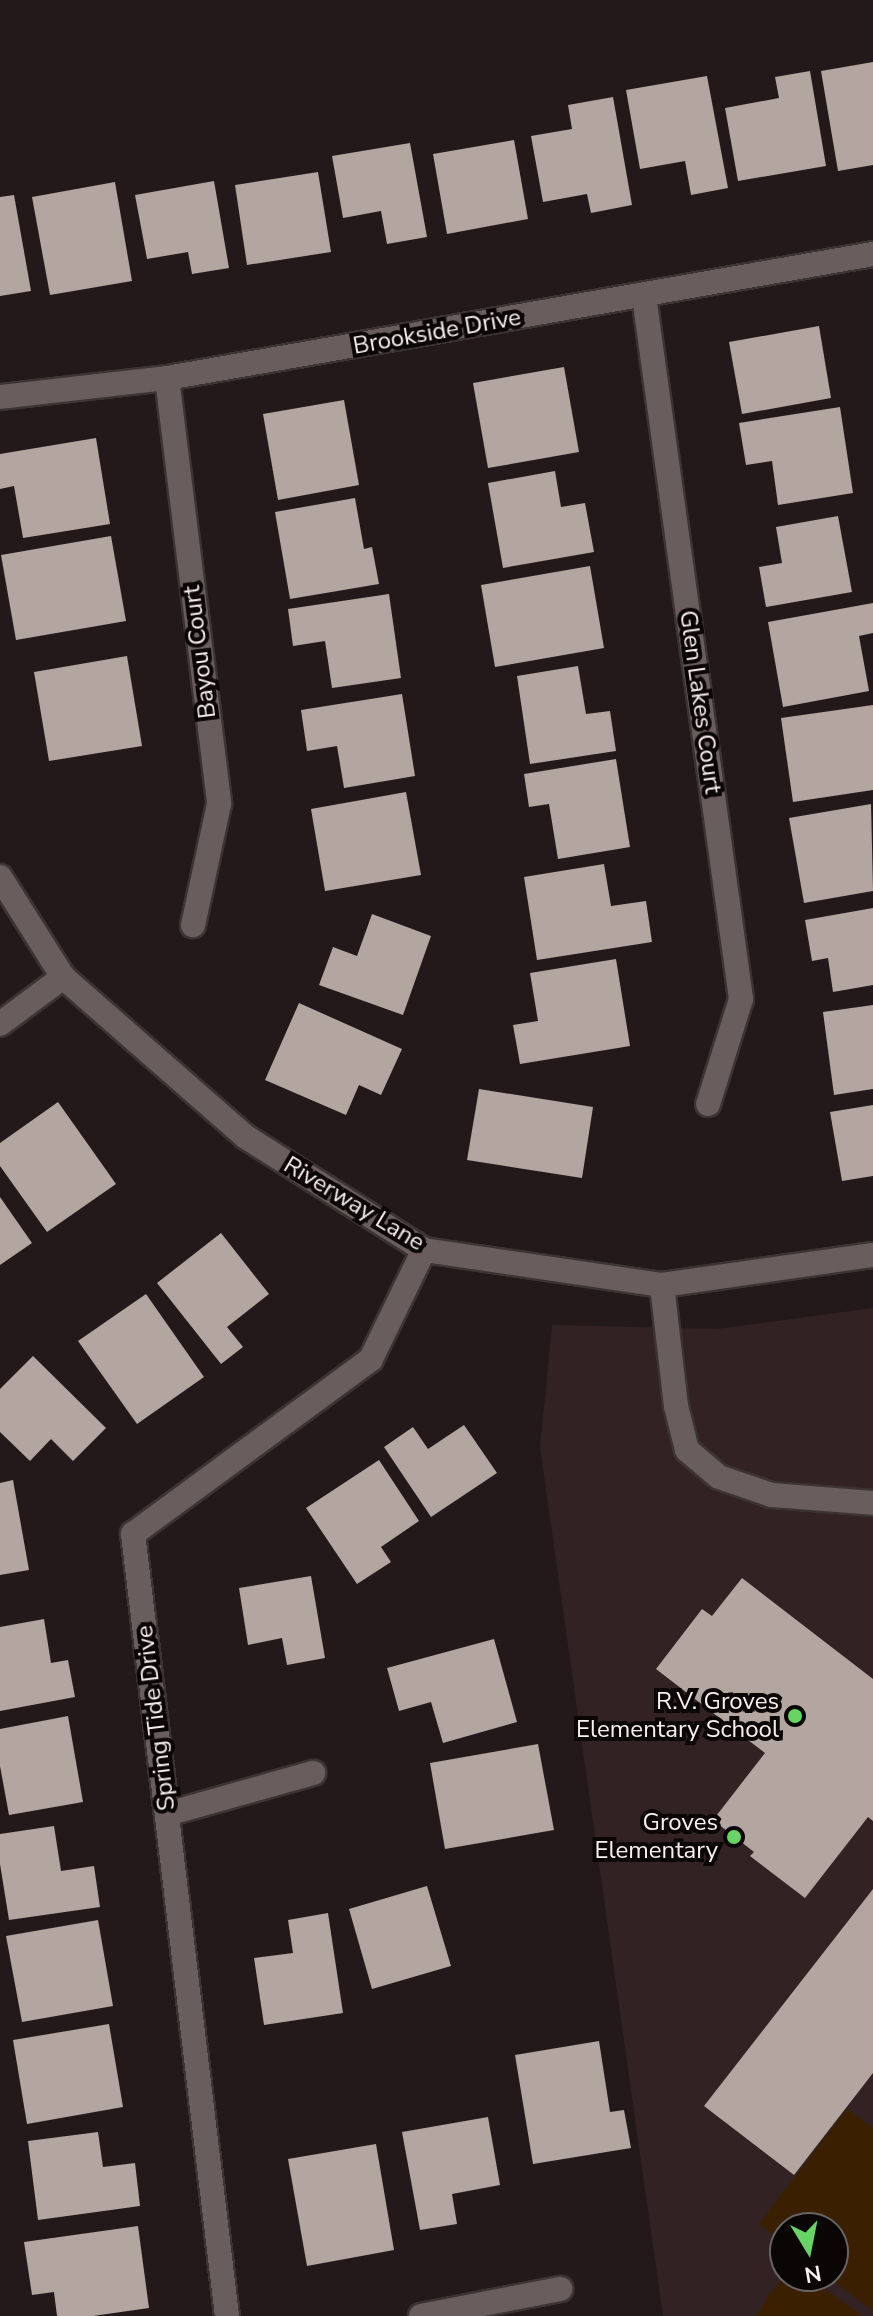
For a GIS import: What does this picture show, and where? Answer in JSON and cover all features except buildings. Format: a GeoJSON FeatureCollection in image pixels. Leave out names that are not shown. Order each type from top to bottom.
{"type":"FeatureCollection","features":[{"type":"Feature","properties":{"kind":"street","name":"Brookside Drive"},"geometry":{"type":"LineString","coordinates":[[0,397],[167,378],[873,254]]}},
{"type":"Feature","properties":{"kind":"street","name":"Glen Lakes Court"},"geometry":{"type":"LineString","coordinates":[[644,296],[741,999],[708,1104]]}},
{"type":"Feature","properties":{"kind":"street","name":"Bayou Court"},"geometry":{"type":"LineString","coordinates":[[167,378],[219,804],[193,925]]}},
{"type":"Feature","properties":{"kind":"street","name":"Riverway Lane"},"geometry":{"type":"LineString","coordinates":[[0,877],[63,977],[246,1137],[424,1250],[662,1285],[873,1255]]}},
{"type":"Feature","properties":{"kind":"street"},"geometry":{"type":"LineString","coordinates":[[0,1024],[63,977]]}},
{"type":"Feature","properties":{"kind":"street","name":"Spring Tide Drive"},"geometry":{"type":"LineString","coordinates":[[227,2316],[133,1534],[371,1359],[424,1250]]}},
{"type":"Feature","properties":{"kind":"street"},"geometry":{"type":"LineString","coordinates":[[662,1285],[676,1406],[687,1450],[719,1477],[772,1495],[873,1503]]}},
{"type":"Feature","properties":{"kind":"street"},"geometry":{"type":"LineString","coordinates":[[167,1814],[313,1773]]}},
{"type":"Feature","properties":{"kind":"street"},"geometry":{"type":"LineString","coordinates":[[421,2316],[560,2289]]}},
{"type":"Feature","properties":{"kind":"shaded area","name":"Groves Elementary"},"geometry":{"type":"Polygon","coordinates":[[[873,1308],[873,2316],[663,2316],[540,1447],[552,1325],[717,1329],[873,1308]]]}},
{"type":"Feature","properties":{"kind":"shaded area"},"geometry":{"type":"Polygon","coordinates":[[[847,2109],[873,2128],[873,2311],[848,2292],[849,2212],[769,2212],[769,2232],[759,2224],[847,2109]]]}},
{"type":"Feature","properties":{"kind":"shaded area"},"geometry":{"type":"Polygon","coordinates":[[[830,2292],[862,2316],[757,2316],[769,2294],[830,2292]]]}},
{"type":"Feature","properties":{"kind":"place","name":"R.V. Groves Elementary School"},"geometry":{"type":"Point","coordinates":[795,1716]}},
{"type":"Feature","properties":{"kind":"place","name":"Groves Elementary"},"geometry":{"type":"Point","coordinates":[734,1837]}}]}
